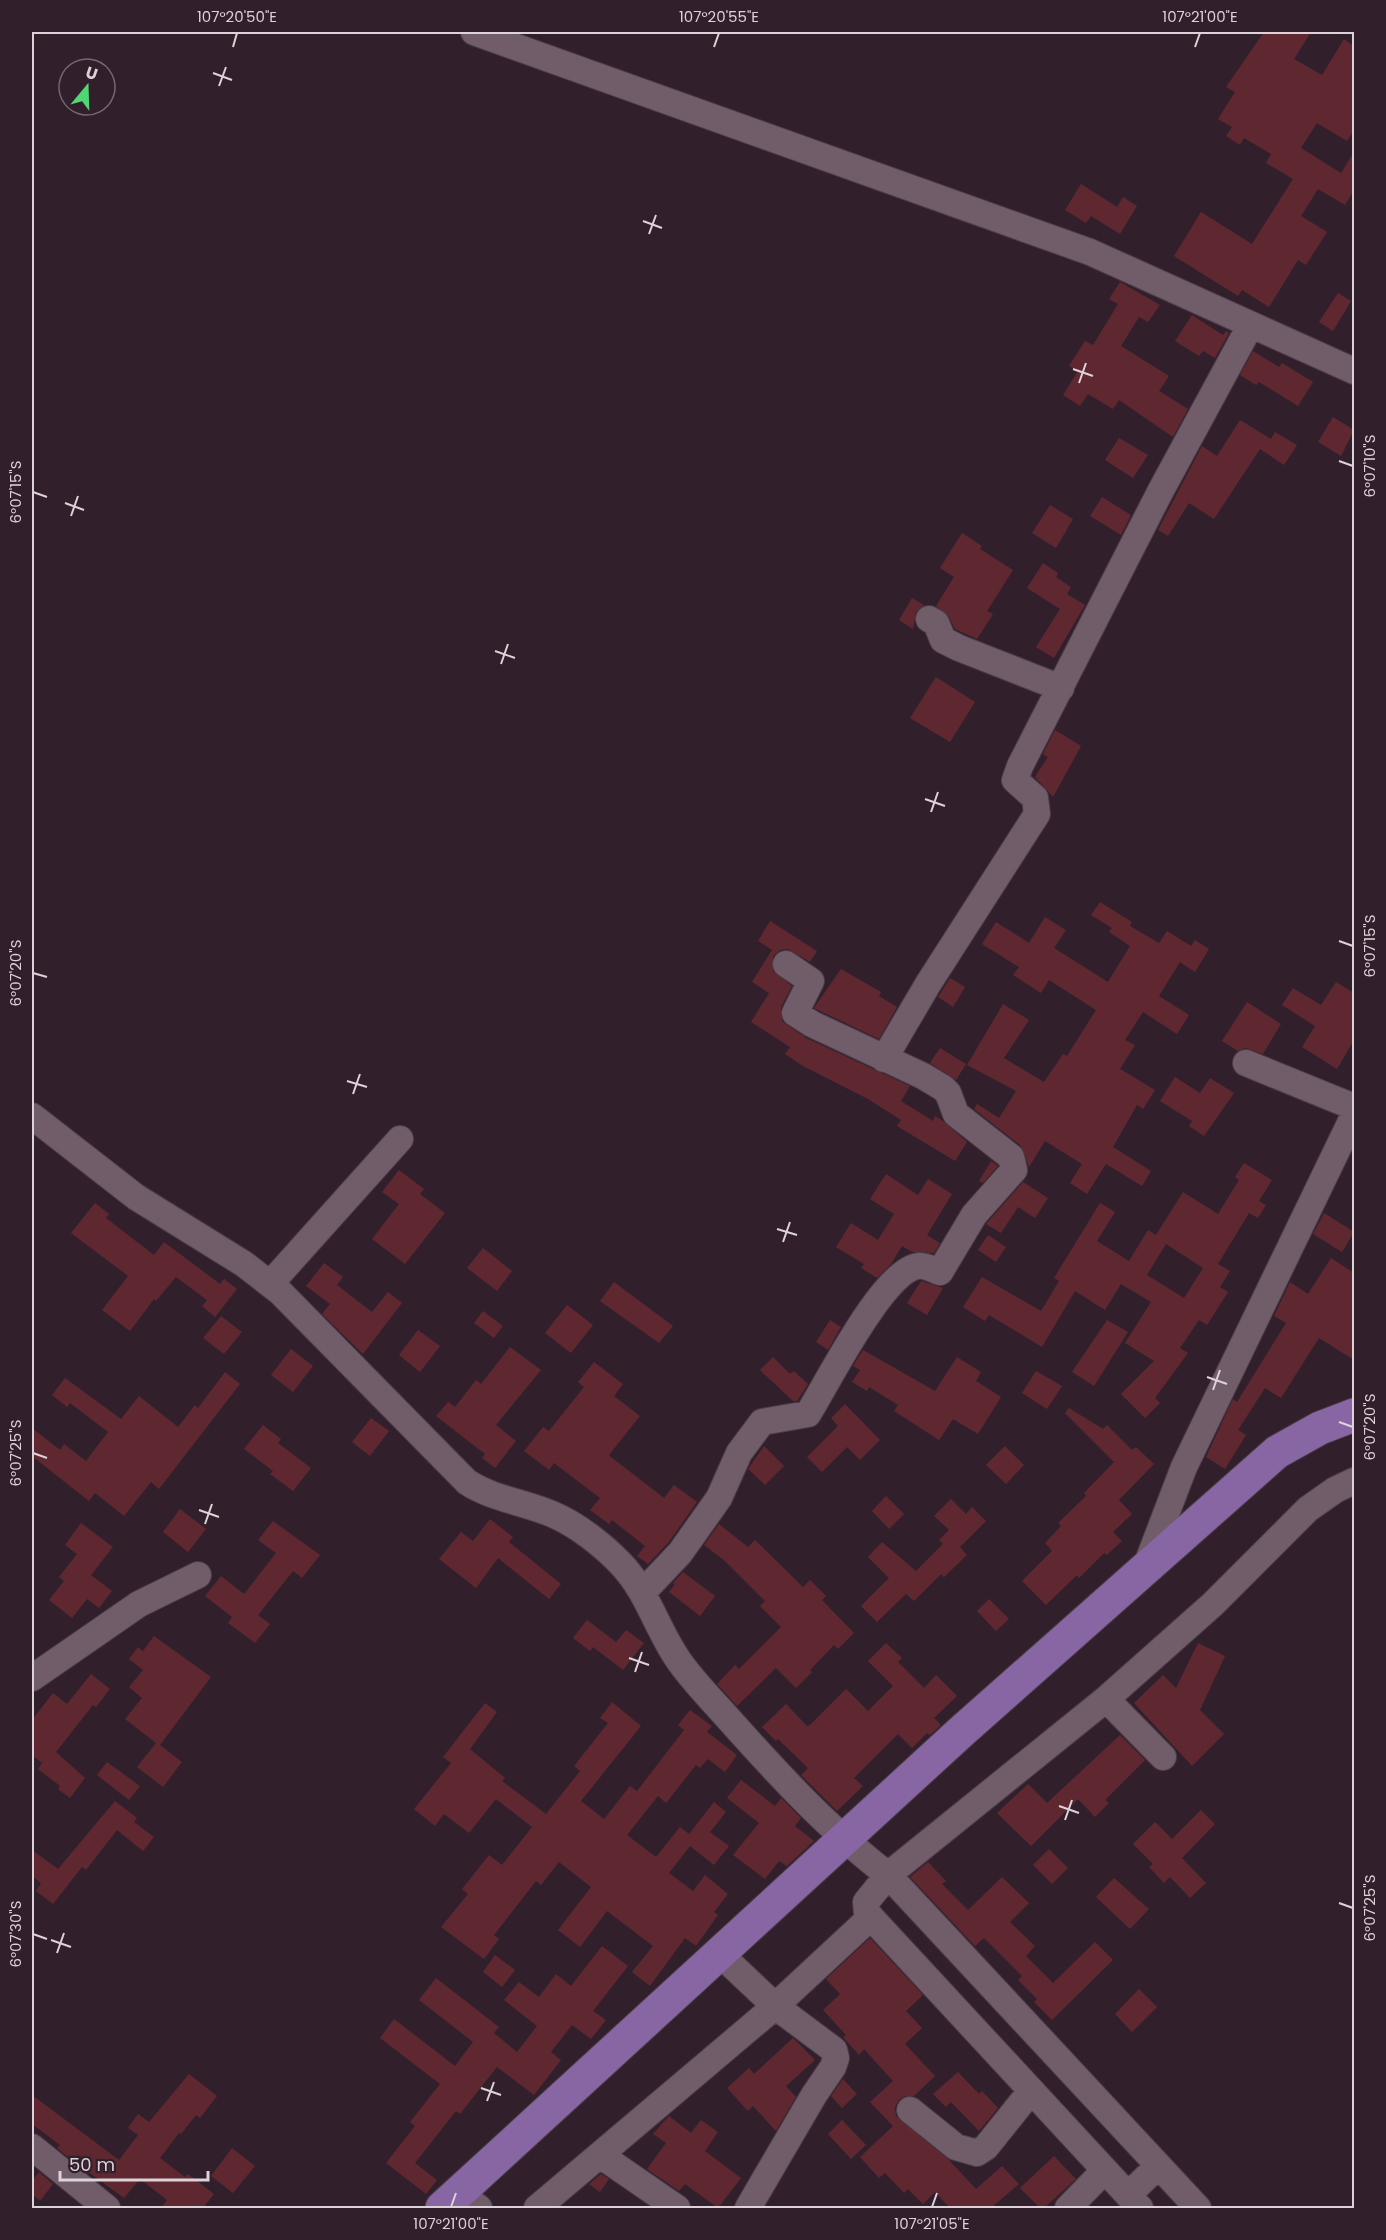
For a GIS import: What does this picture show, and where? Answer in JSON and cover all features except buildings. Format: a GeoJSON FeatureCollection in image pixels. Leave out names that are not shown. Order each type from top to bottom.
{"type":"FeatureCollection","features":[{"type":"Feature","properties":{"kind":"main road"},"geometry":{"type":"LineString","coordinates":[[462,2202],[727,1961],[847,1840],[971,1723],[1144,1569],[1277,1452],[1320,1428],[1354,1415]]}},
{"type":"Feature","properties":{"kind":"street"},"geometry":{"type":"LineString","coordinates":[[474,32],[1090,252],[1354,371]]}},
{"type":"Feature","properties":{"kind":"street"},"geometry":{"type":"LineString","coordinates":[[884,1059],[928,984],[1037,814],[1035,798],[1015,780],[1160,492],[1250,326]]}},
{"type":"Feature","properties":{"kind":"street"},"geometry":{"type":"LineString","coordinates":[[929,619],[936,623],[943,640],[1060,688]]}},
{"type":"Feature","properties":{"kind":"street"},"geometry":{"type":"LineString","coordinates":[[643,1592],[680,1553],[719,1498],[739,1453],[762,1422],[808,1414],[880,1294],[899,1274],[919,1266],[940,1272],[974,1215],[1014,1170],[1011,1156],[956,1114],[948,1093],[943,1088],[923,1076],[812,1024],[795,1013],[810,981],[786,964]]}},
{"type":"Feature","properties":{"kind":"street"},"geometry":{"type":"LineString","coordinates":[[1246,1063],[1354,1107]]}},
{"type":"Feature","properties":{"kind":"street"},"geometry":{"type":"LineString","coordinates":[[1144,1569],[1171,1493],[1354,1115]]}},
{"type":"Feature","properties":{"kind":"street"},"geometry":{"type":"LineString","coordinates":[[32,1116],[136,1197],[244,1264],[270,1284],[334,1345],[467,1482],[480,1490],[554,1514],[582,1532],[622,1564],[643,1592],[678,1660],[764,1761],[847,1840],[876,1890],[1031,2091],[1134,2202],[1158,2166]]}},
{"type":"Feature","properties":{"kind":"street"},"geometry":{"type":"LineString","coordinates":[[270,1284],[400,1139]]}},
{"type":"Feature","properties":{"kind":"street"},"geometry":{"type":"LineString","coordinates":[[537,2208],[600,2155],[771,2002],[876,1890],[1106,1699],[1213,1604],[1308,1509],[1335,1490],[1354,1481]]}},
{"type":"Feature","properties":{"kind":"street"},"geometry":{"type":"LineString","coordinates":[[32,1678],[139,1605],[198,1575]]}},
{"type":"Feature","properties":{"kind":"street"},"geometry":{"type":"LineString","coordinates":[[1106,1699],[1163,1757]]}},
{"type":"Feature","properties":{"kind":"street"},"geometry":{"type":"LineString","coordinates":[[876,1890],[1198,2208]]}},
{"type":"Feature","properties":{"kind":"street"},"geometry":{"type":"LineString","coordinates":[[727,1961],[771,2002],[834,2050],[836,2058],[833,2067],[814,2095],[748,2208]]}},
{"type":"Feature","properties":{"kind":"street"},"geometry":{"type":"LineString","coordinates":[[910,2110],[956,2147],[977,2153],[986,2147],[1031,2091]]}},
{"type":"Feature","properties":{"kind":"street"},"geometry":{"type":"LineString","coordinates":[[32,2147],[107,2208]]}},
{"type":"Feature","properties":{"kind":"street"},"geometry":{"type":"LineString","coordinates":[[600,2155],[677,2208]]}},
{"type":"Feature","properties":{"kind":"street"},"geometry":{"type":"LineString","coordinates":[[1068,2208],[1105,2170]]}}]}
